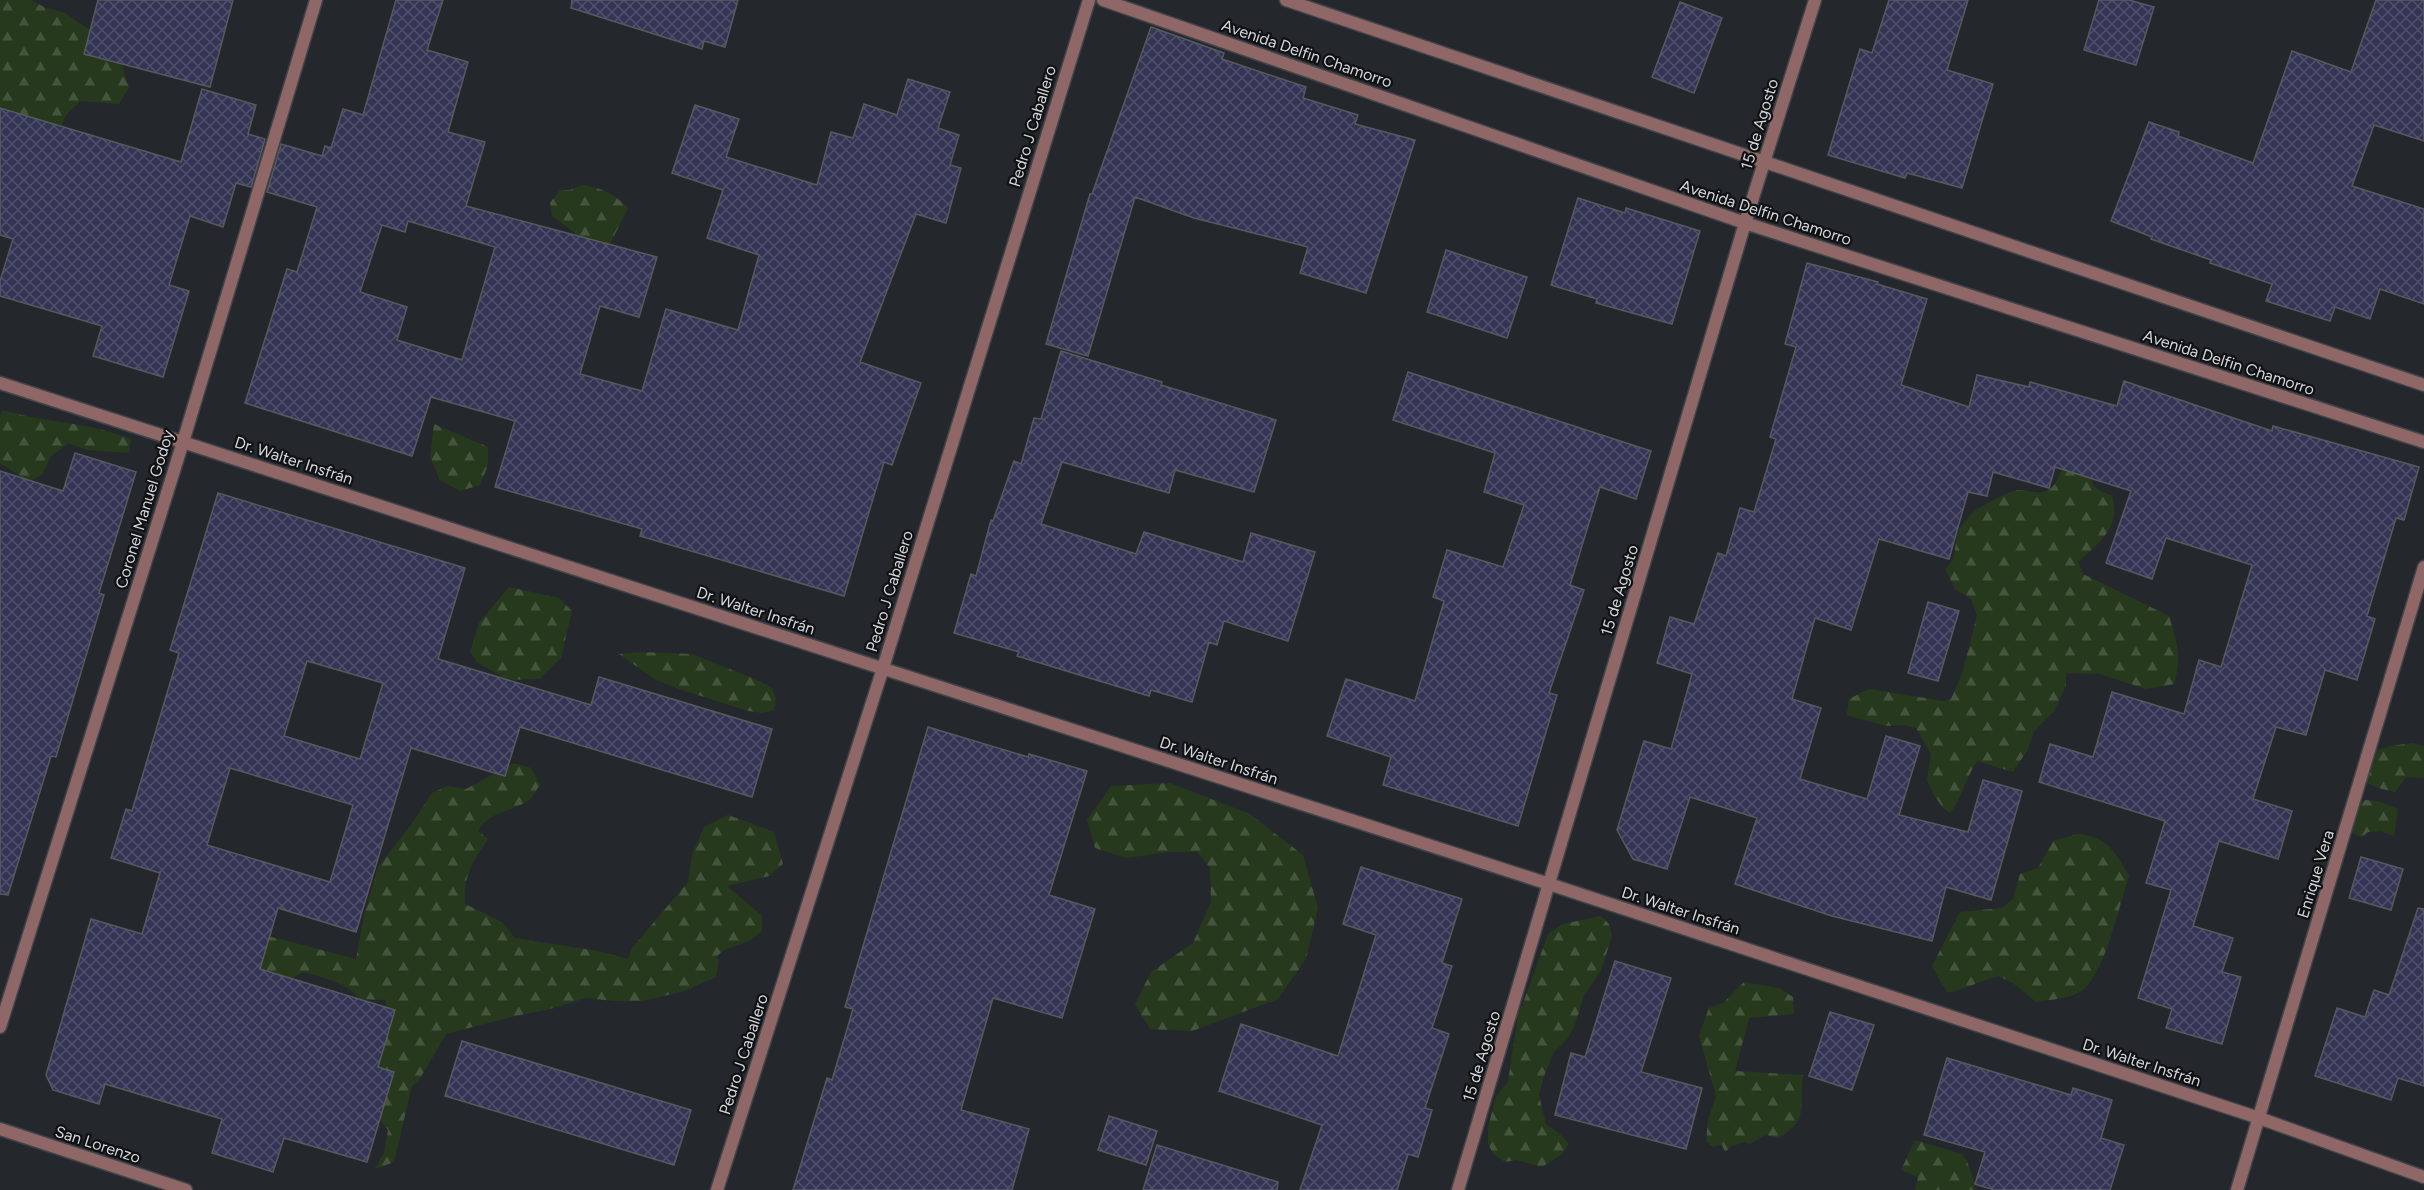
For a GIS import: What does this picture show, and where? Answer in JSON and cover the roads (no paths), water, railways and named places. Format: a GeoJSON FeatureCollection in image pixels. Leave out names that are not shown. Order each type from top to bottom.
{"type":"FeatureCollection","features":[{"type":"Feature","properties":{"kind":"street","name":"Coronel Manuel Godoy"},"geometry":{"type":"LineString","coordinates":[[0,1027],[183,442],[316,0]]}},
{"type":"Feature","properties":{"kind":"street","name":"Pedro J Caballero"},"geometry":{"type":"LineString","coordinates":[[717,1190],[883,668],[1089,0]]}},
{"type":"Feature","properties":{"kind":"street","name":"Avenida Delfin Chamorro"},"geometry":{"type":"LineString","coordinates":[[1103,0],[1745,223],[2424,442]]}},
{"type":"Feature","properties":{"kind":"street"},"geometry":{"type":"LineString","coordinates":[[1286,0],[2424,385]]}},
{"type":"Feature","properties":{"kind":"street","name":"15 de Agosto"},"geometry":{"type":"LineString","coordinates":[[1458,1190],[1745,223],[1815,0]]}},
{"type":"Feature","properties":{"kind":"street","name":"Dr. Walter Insfrán"},"geometry":{"type":"LineString","coordinates":[[0,383],[1549,884],[2259,1118],[2424,1177]]}},
{"type":"Feature","properties":{"kind":"street","name":"Enrique Vera"},"geometry":{"type":"LineString","coordinates":[[2236,1190],[2424,567]]}},
{"type":"Feature","properties":{"kind":"street","name":"San Lorenzo"},"geometry":{"type":"LineString","coordinates":[[0,1129],[186,1190]]}}]}
